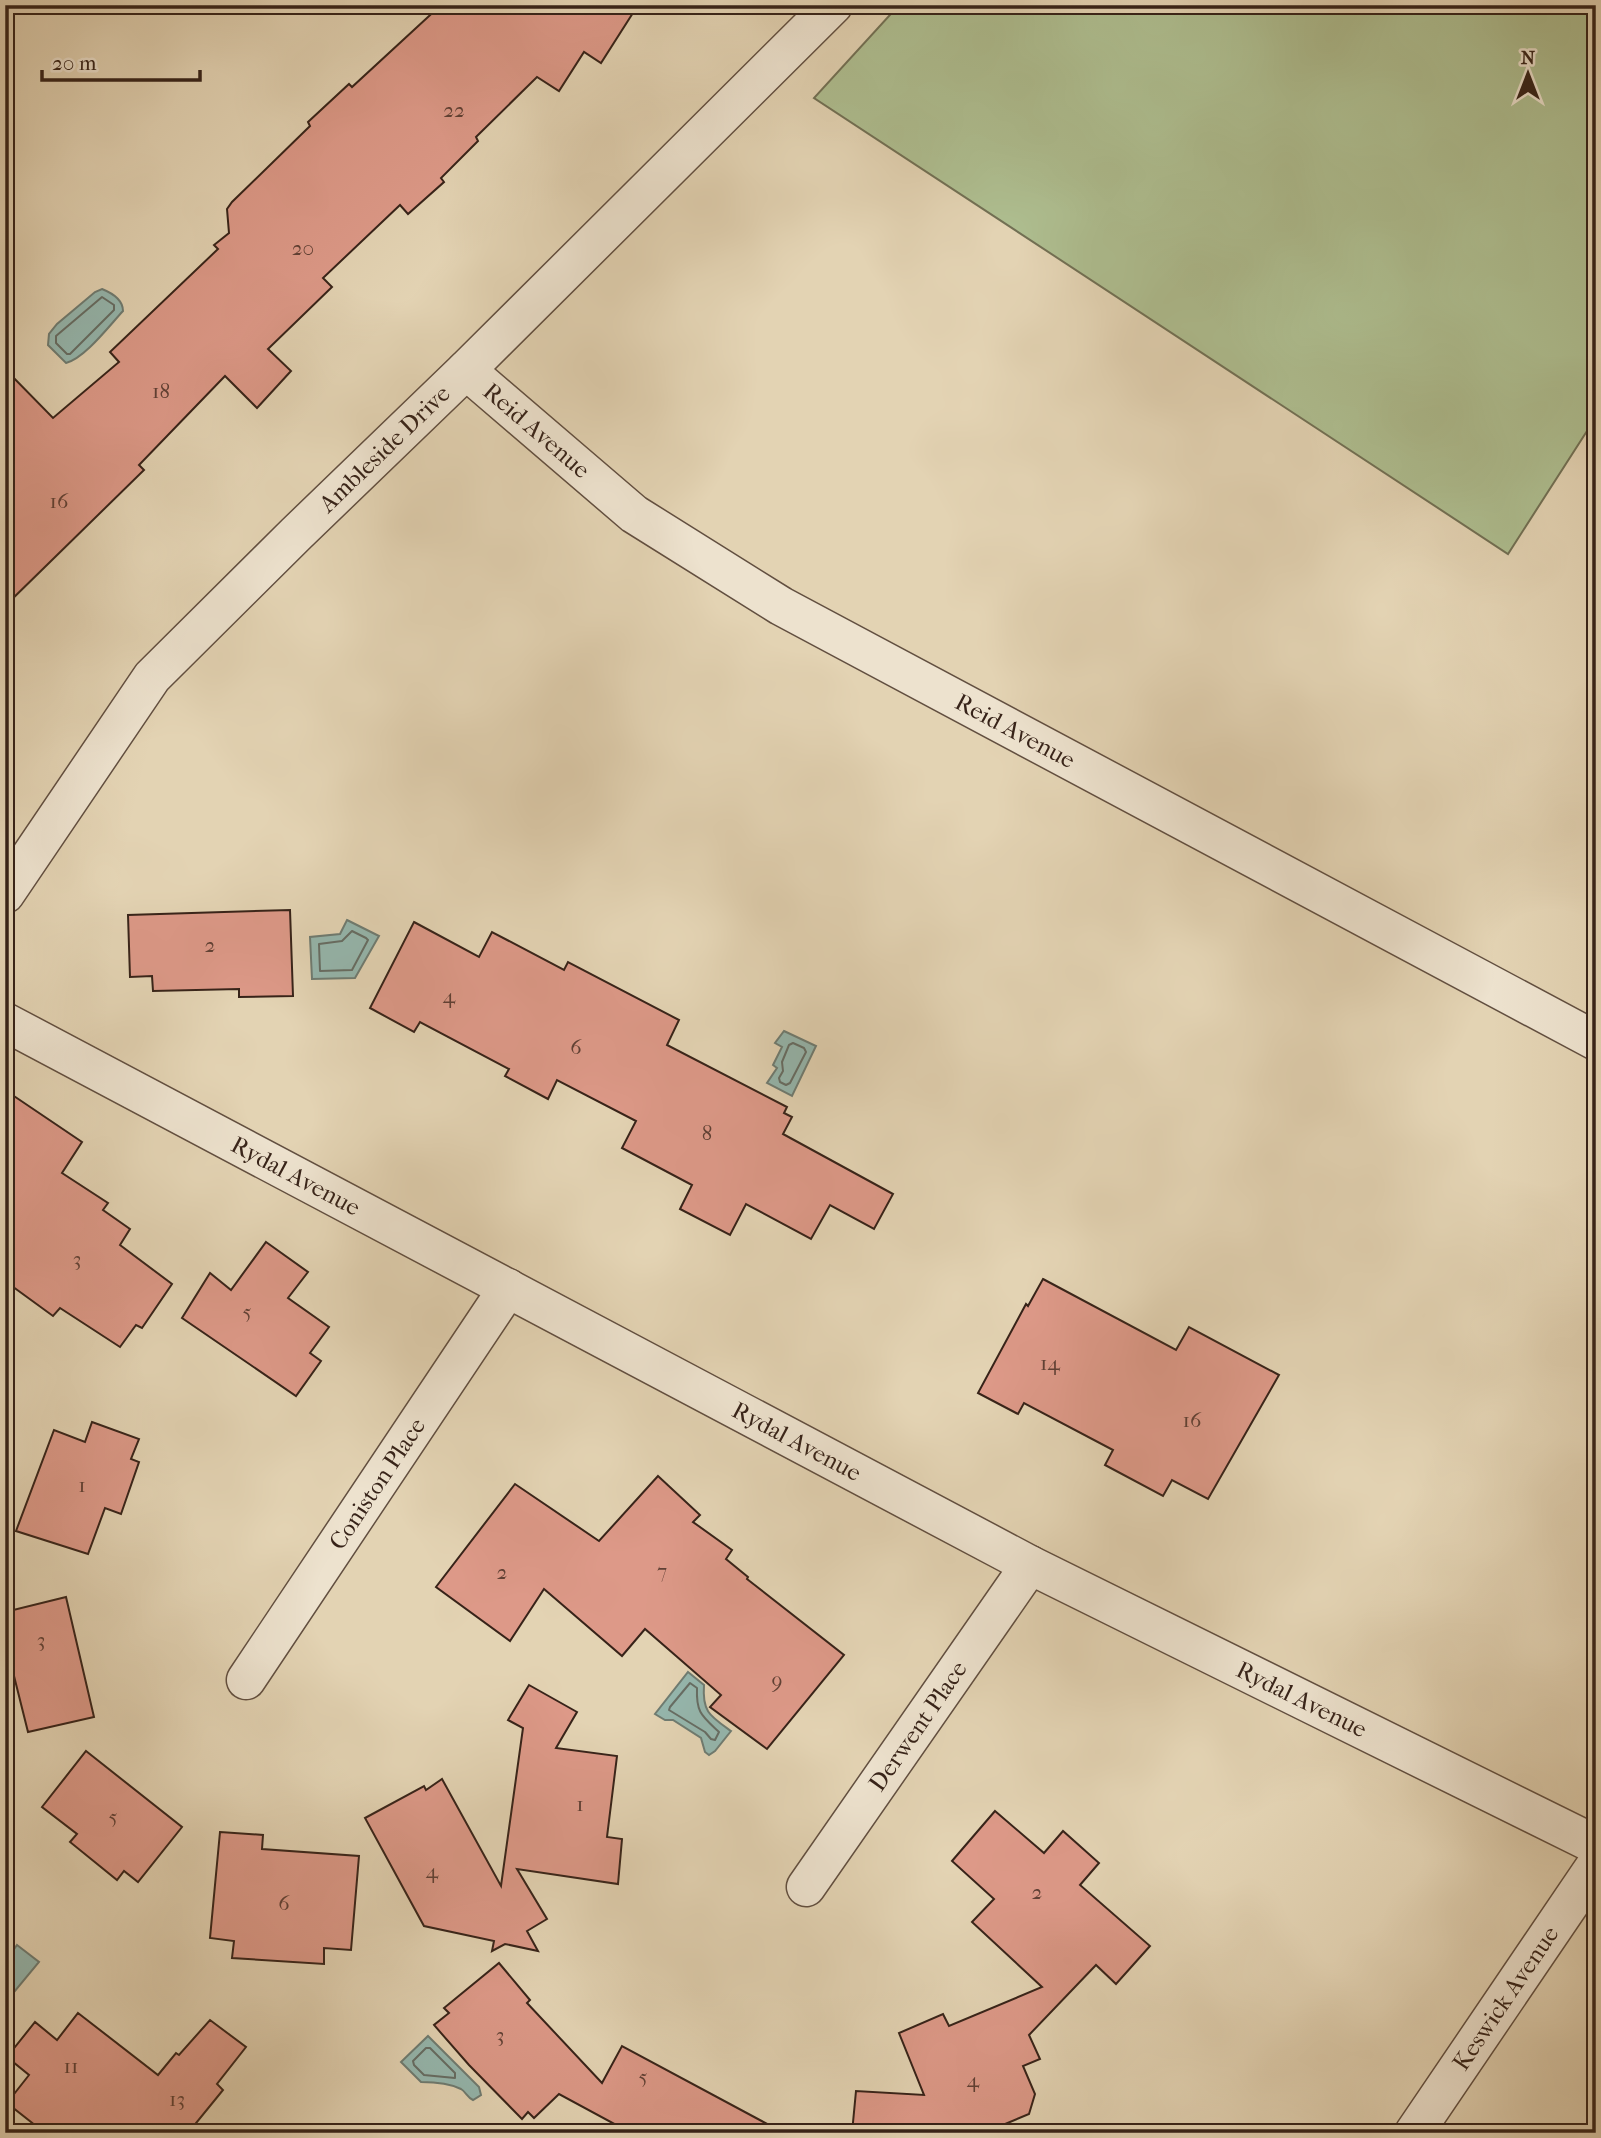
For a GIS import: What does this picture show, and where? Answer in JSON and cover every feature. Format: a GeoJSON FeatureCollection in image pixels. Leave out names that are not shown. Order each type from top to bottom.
{"type":"FeatureCollection","features":[{"type":"Feature","properties":{"kind":"street","name":"Ambleside Drive"},"geometry":{"type":"LineString","coordinates":[[5,894],[152,677],[833,5]]}},
{"type":"Feature","properties":{"kind":"street","name":"Reid Avenue"},"geometry":{"type":"LineString","coordinates":[[466,370],[634,514],[781,606],[1596,1041]]}},
{"type":"Feature","properties":{"kind":"street","name":"Rydal Avenue"},"geometry":{"type":"LineString","coordinates":[[5,1022],[1030,1564],[1596,1845]]}},
{"type":"Feature","properties":{"kind":"street","name":"Coniston Place"},"geometry":{"type":"LineString","coordinates":[[246,1680],[508,1287]]}},
{"type":"Feature","properties":{"kind":"street","name":"Derwent Place"},"geometry":{"type":"LineString","coordinates":[[806,1887],[1030,1564]]}},
{"type":"Feature","properties":{"kind":"street","name":"Keswick Avenue"},"geometry":{"type":"LineString","coordinates":[[1414,2133],[1596,1865]]}},
{"type":"Feature","properties":{"kind":"green space"},"geometry":{"type":"Polygon","coordinates":[[[899,5],[1596,5],[1596,417],[1508,554],[814,98],[899,5]]]}},
{"type":"Feature","properties":{"kind":"water"},"geometry":{"type":"Polygon","coordinates":[[[102,289],[116,297],[123,311],[89,348],[66,363],[48,345],[49,334],[57,324],[102,289]]]}},
{"type":"Feature","properties":{"kind":"water"},"geometry":{"type":"Polygon","coordinates":[[[347,920],[379,936],[355,978],[312,979],[310,937],[340,934],[347,920]]]}},
{"type":"Feature","properties":{"kind":"water"},"geometry":{"type":"Polygon","coordinates":[[[784,1031],[816,1046],[792,1096],[767,1083],[777,1068],[773,1065],[782,1047],[775,1043],[784,1031]]]}},
{"type":"Feature","properties":{"kind":"water"},"geometry":{"type":"Polygon","coordinates":[[[688,1672],[704,1685],[704,1701],[709,1713],[731,1731],[709,1755],[705,1752],[701,1738],[673,1720],[665,1720],[655,1714],[688,1672]]]}},
{"type":"Feature","properties":{"kind":"water"},"geometry":{"type":"Polygon","coordinates":[[[17,1945],[39,1962],[5,2003],[5,1955],[9,1956],[17,1945]]]}},
{"type":"Feature","properties":{"kind":"water"},"geometry":{"type":"Polygon","coordinates":[[[428,2036],[479,2087],[481,2095],[473,2100],[456,2087],[421,2082],[401,2062],[428,2036]]]}},
{"type":"Feature","properties":{"kind":"building"},"geometry":{"type":"Polygon","coordinates":[[[441,5],[638,5],[601,63],[584,52],[559,91],[537,77],[476,137],[478,141],[441,178],[444,182],[408,214],[400,205],[323,278],[332,287],[268,349],[291,371],[257,408],[225,376],[139,465],[144,470],[5,606],[5,369],[53,418],[119,362],[110,352],[218,249],[214,245],[229,233],[227,209],[232,202],[310,126],[308,122],[349,84],[352,87],[441,5]]]}},
{"type":"Feature","properties":{"kind":"building"},"geometry":{"type":"Polygon","coordinates":[[[290,910],[293,996],[239,997],[239,989],[153,991],[152,976],[130,977],[128,915],[290,910]]]}},
{"type":"Feature","properties":{"kind":"building"},"geometry":{"type":"Polygon","coordinates":[[[414,922],[479,957],[492,932],[564,970],[568,962],[679,1020],[667,1045],[787,1107],[784,1113],[792,1117],[783,1134],[893,1194],[874,1229],[830,1205],[811,1239],[746,1204],[730,1235],[680,1209],[692,1185],[622,1148],[636,1121],[557,1080],[548,1099],[505,1076],[509,1069],[420,1022],[414,1032],[370,1008],[414,922]]]}},
{"type":"Feature","properties":{"kind":"building"},"geometry":{"type":"Polygon","coordinates":[[[5,1090],[82,1142],[62,1173],[108,1203],[103,1210],[130,1229],[120,1245],[172,1284],[142,1328],[136,1325],[120,1347],[60,1308],[53,1316],[5,1281],[5,1090]]]}},
{"type":"Feature","properties":{"kind":"building"},"geometry":{"type":"Polygon","coordinates":[[[266,1242],[308,1272],[288,1298],[329,1327],[310,1353],[321,1361],[296,1396],[182,1318],[210,1273],[231,1290],[266,1242]]]}},
{"type":"Feature","properties":{"kind":"building"},"geometry":{"type":"Polygon","coordinates":[[[1043,1279],[1176,1350],[1189,1327],[1279,1375],[1208,1499],[1172,1480],[1163,1496],[1105,1465],[1113,1450],[1024,1403],[1018,1414],[978,1393],[1026,1304],[1028,1306],[1043,1279]]]}},
{"type":"Feature","properties":{"kind":"building"},"geometry":{"type":"Polygon","coordinates":[[[92,1422],[139,1439],[131,1459],[139,1462],[121,1514],[105,1508],[88,1554],[16,1531],[54,1430],[85,1442],[92,1422]]]}},
{"type":"Feature","properties":{"kind":"building"},"geometry":{"type":"Polygon","coordinates":[[[658,1476],[700,1515],[693,1522],[732,1550],[726,1559],[748,1577],[747,1579],[844,1655],[767,1749],[710,1707],[721,1695],[645,1629],[622,1656],[544,1589],[510,1641],[436,1587],[515,1484],[599,1541],[658,1476]]]}},
{"type":"Feature","properties":{"kind":"building"},"geometry":{"type":"Polygon","coordinates":[[[66,1597],[94,1717],[28,1732],[12,1668],[5,1670],[5,1612],[66,1597]]]}},
{"type":"Feature","properties":{"kind":"building"},"geometry":{"type":"Polygon","coordinates":[[[529,1685],[577,1712],[556,1748],[617,1756],[607,1837],[622,1839],[618,1884],[517,1869],[547,1919],[527,1931],[538,1951],[505,1944],[492,1951],[494,1941],[424,1926],[365,1818],[424,1786],[426,1790],[442,1779],[501,1886],[523,1728],[508,1720],[529,1685]]]}},
{"type":"Feature","properties":{"kind":"building"},"geometry":{"type":"Polygon","coordinates":[[[86,1751],[182,1827],[138,1882],[124,1871],[117,1880],[70,1842],[77,1834],[42,1807],[86,1751]]]}},
{"type":"Feature","properties":{"kind":"building"},"geometry":{"type":"Polygon","coordinates":[[[995,1811],[1044,1853],[1063,1831],[1099,1863],[1080,1885],[1150,1946],[1116,1984],[1096,1965],[1029,2035],[1040,2059],[1023,2066],[1035,2094],[1029,2114],[998,2127],[998,2133],[852,2133],[856,2091],[924,2095],[899,2033],[943,2014],[949,2026],[1042,1987],[972,1922],[994,1899],[952,1861],[995,1811]]]}},
{"type":"Feature","properties":{"kind":"building"},"geometry":{"type":"Polygon","coordinates":[[[220,1832],[263,1835],[262,1849],[359,1856],[351,1950],[324,1948],[324,1964],[232,1958],[234,1941],[210,1938],[220,1832]]]}},
{"type":"Feature","properties":{"kind":"building"},"geometry":{"type":"Polygon","coordinates":[[[499,1963],[530,2000],[527,2003],[602,2083],[622,2046],[784,2133],[631,2133],[559,2094],[534,2118],[528,2112],[522,2119],[434,2025],[449,2013],[444,2008],[499,1963]]]}},
{"type":"Feature","properties":{"kind":"building"},"geometry":{"type":"Polygon","coordinates":[[[78,2013],[158,2075],[210,2020],[246,2047],[217,2084],[223,2090],[188,2133],[45,2133],[7,2103],[29,2075],[7,2057],[35,2022],[57,2040],[78,2013]]]}}]}
